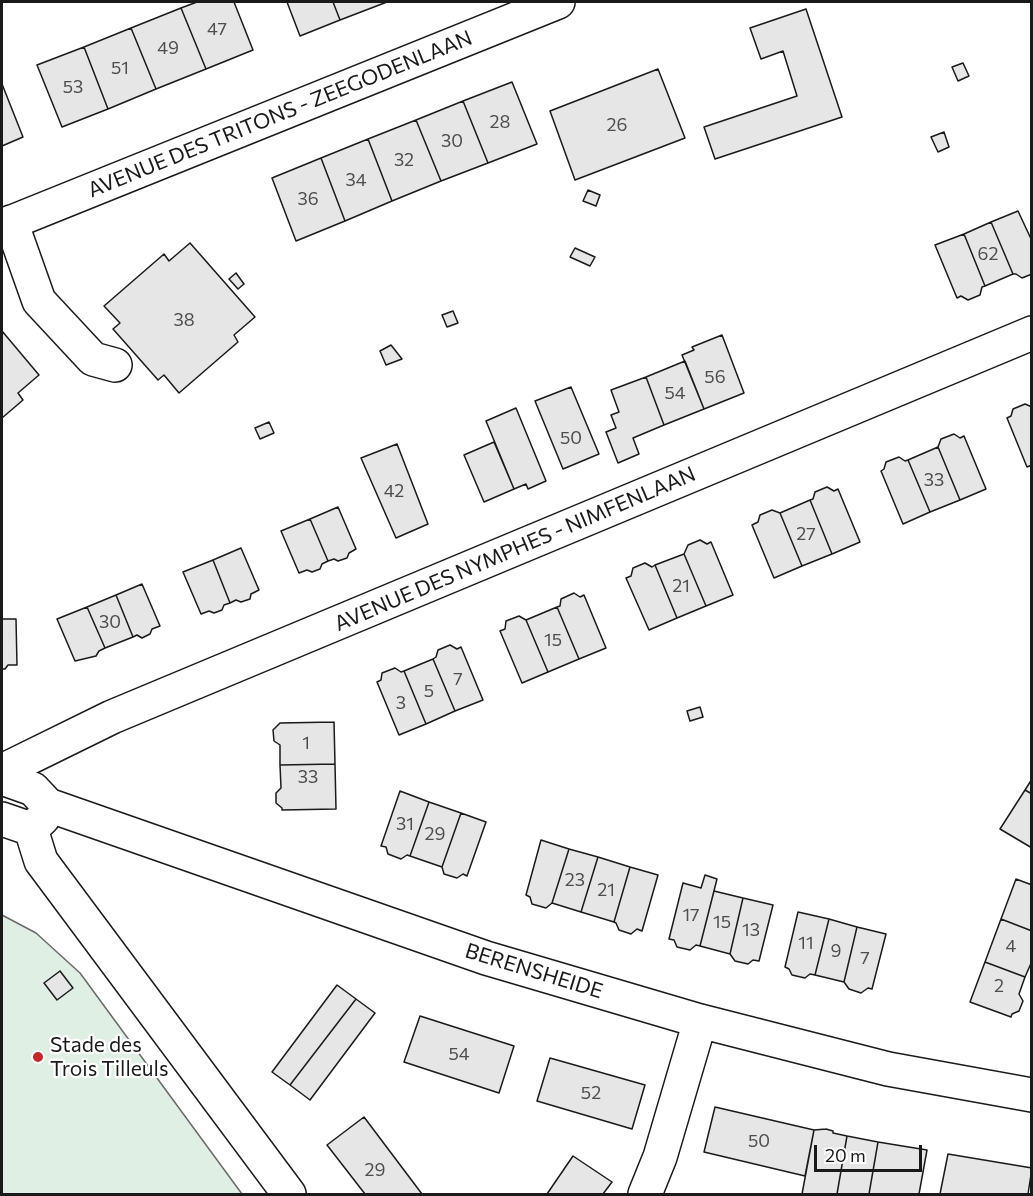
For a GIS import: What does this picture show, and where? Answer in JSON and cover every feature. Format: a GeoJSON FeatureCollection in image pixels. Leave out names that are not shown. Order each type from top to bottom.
{"type":"FeatureCollection","features":[{"type":"Feature","properties":{"kind":"street","name":"AVENUE DES TRITONS - ZEEGODENLAAN"},"geometry":{"type":"LineString","coordinates":[[6,224],[558,2]]}},
{"type":"Feature","properties":{"kind":"street"},"geometry":{"type":"LineString","coordinates":[[6,224],[39,301],[93,359],[115,365]]}},
{"type":"Feature","properties":{"kind":"street","name":"AVENUE DES NYMPHES - NIMFENLAAN"},"geometry":{"type":"LineString","coordinates":[[2,771],[112,717],[1032,333]]}},
{"type":"Feature","properties":{"kind":"street","name":"BERENSHEIDE"},"geometry":{"type":"LineString","coordinates":[[2,778],[33,789],[27,818],[700,1021],[888,1069],[1032,1095]]}},
{"type":"Feature","properties":{"kind":"street"},"geometry":{"type":"LineString","coordinates":[[27,818],[41,861],[289,1194]]}},
{"type":"Feature","properties":{"kind":"street"},"geometry":{"type":"LineString","coordinates":[[645,1194],[660,1157],[700,1021]]}},
{"type":"Feature","properties":{"kind":"green space"},"geometry":{"type":"Polygon","coordinates":[[[2,915],[36,933],[80,973],[242,1194],[2,1194],[2,915]]]}},
{"type":"Feature","properties":{"kind":"building"},"geometry":{"type":"Polygon","coordinates":[[[197,2],[234,2],[253,50],[206,69],[181,8],[197,2]]]}},
{"type":"Feature","properties":{"kind":"building"},"geometry":{"type":"Polygon","coordinates":[[[287,2],[333,2],[340,20],[300,36],[287,2]]]}},
{"type":"Feature","properties":{"kind":"building"},"geometry":{"type":"Polygon","coordinates":[[[333,2],[387,2],[340,20],[333,2]]]}},
{"type":"Feature","properties":{"kind":"building"},"geometry":{"type":"Polygon","coordinates":[[[181,8],[206,69],[156,89],[131,28],[181,8]]]}},
{"type":"Feature","properties":{"kind":"building"},"geometry":{"type":"Polygon","coordinates":[[[806,9],[842,117],[715,159],[704,127],[797,96],[783,51],[761,59],[750,28],[806,9]]]}},
{"type":"Feature","properties":{"kind":"building"},"geometry":{"type":"Polygon","coordinates":[[[131,28],[156,89],[108,109],[84,47],[131,28]]]}},
{"type":"Feature","properties":{"kind":"building"},"geometry":{"type":"Polygon","coordinates":[[[84,47],[108,109],[62,127],[37,65],[84,47]]]}},
{"type":"Feature","properties":{"kind":"building"},"geometry":{"type":"Polygon","coordinates":[[[963,63],[969,76],[958,81],[952,67],[963,63]]]}},
{"type":"Feature","properties":{"kind":"building"},"geometry":{"type":"Polygon","coordinates":[[[658,69],[685,138],[575,180],[550,111],[658,69]]]}},
{"type":"Feature","properties":{"kind":"building"},"geometry":{"type":"Polygon","coordinates":[[[512,82],[537,144],[488,163],[463,101],[512,82]]]}},
{"type":"Feature","properties":{"kind":"building"},"geometry":{"type":"Polygon","coordinates":[[[2,84],[23,137],[2,146],[2,84]]]}},
{"type":"Feature","properties":{"kind":"building"},"geometry":{"type":"Polygon","coordinates":[[[463,101],[488,163],[441,181],[416,120],[463,101]]]}},
{"type":"Feature","properties":{"kind":"building"},"geometry":{"type":"Polygon","coordinates":[[[416,120],[441,181],[392,201],[368,139],[416,120]]]}},
{"type":"Feature","properties":{"kind":"building"},"geometry":{"type":"Polygon","coordinates":[[[944,132],[949,147],[938,152],[931,137],[944,132]]]}},
{"type":"Feature","properties":{"kind":"building"},"geometry":{"type":"Polygon","coordinates":[[[368,139],[392,201],[345,221],[321,158],[368,139]]]}},
{"type":"Feature","properties":{"kind":"building"},"geometry":{"type":"Polygon","coordinates":[[[321,158],[345,221],[296,241],[272,178],[321,158]]]}},
{"type":"Feature","properties":{"kind":"building"},"geometry":{"type":"Polygon","coordinates":[[[588,190],[600,195],[596,206],[583,201],[588,190]]]}},
{"type":"Feature","properties":{"kind":"building"},"geometry":{"type":"Polygon","coordinates":[[[1018,211],[1032,241],[1032,274],[1022,278],[1013,274],[991,222],[1018,211]]]}},
{"type":"Feature","properties":{"kind":"building"},"geometry":{"type":"Polygon","coordinates":[[[991,222],[1013,274],[985,286],[964,234],[991,222]]]}},
{"type":"Feature","properties":{"kind":"building"},"geometry":{"type":"Polygon","coordinates":[[[964,234],[985,286],[982,287],[980,295],[968,300],[961,296],[957,298],[935,245],[964,234]]]}},
{"type":"Feature","properties":{"kind":"building"},"geometry":{"type":"Polygon","coordinates":[[[190,243],[255,317],[234,335],[238,342],[179,393],[164,375],[158,380],[113,329],[120,323],[104,306],[164,254],[169,261],[190,243]]]}},
{"type":"Feature","properties":{"kind":"building"},"geometry":{"type":"Polygon","coordinates":[[[575,248],[595,257],[590,266],[570,257],[575,248]]]}},
{"type":"Feature","properties":{"kind":"building"},"geometry":{"type":"Polygon","coordinates":[[[236,273],[244,284],[238,289],[229,279],[236,273]]]}},
{"type":"Feature","properties":{"kind":"building"},"geometry":{"type":"Polygon","coordinates":[[[453,311],[458,323],[447,327],[442,315],[453,311]]]}},
{"type":"Feature","properties":{"kind":"building"},"geometry":{"type":"Polygon","coordinates":[[[2,331],[39,375],[18,393],[23,400],[2,418],[2,331]]]}},
{"type":"Feature","properties":{"kind":"building"},"geometry":{"type":"Polygon","coordinates":[[[722,335],[744,393],[704,409],[682,355],[694,350],[692,347],[722,335]]]}},
{"type":"Feature","properties":{"kind":"building"},"geometry":{"type":"Polygon","coordinates":[[[391,345],[402,359],[386,365],[380,351],[391,345]]]}},
{"type":"Feature","properties":{"kind":"building"},"geometry":{"type":"Polygon","coordinates":[[[685,361],[704,409],[664,425],[646,377],[685,361]]]}},
{"type":"Feature","properties":{"kind":"building"},"geometry":{"type":"Polygon","coordinates":[[[646,377],[664,425],[633,438],[639,454],[618,463],[606,432],[616,428],[611,415],[619,412],[611,390],[646,377]]]}},
{"type":"Feature","properties":{"kind":"building"},"geometry":{"type":"Polygon","coordinates":[[[571,387],[599,454],[563,469],[535,401],[571,387]]]}},
{"type":"Feature","properties":{"kind":"building"},"geometry":{"type":"Polygon","coordinates":[[[1025,404],[1032,407],[1032,465],[1027,467],[1007,418],[1011,416],[1013,409],[1025,404]]]}},
{"type":"Feature","properties":{"kind":"building"},"geometry":{"type":"Polygon","coordinates":[[[516,408],[546,481],[528,489],[526,484],[514,489],[486,421],[516,408]]]}},
{"type":"Feature","properties":{"kind":"building"},"geometry":{"type":"Polygon","coordinates":[[[269,422],[274,433],[260,439],[255,428],[269,422]]]}},
{"type":"Feature","properties":{"kind":"building"},"geometry":{"type":"Polygon","coordinates":[[[954,434],[960,438],[964,436],[986,489],[960,500],[938,447],[941,439],[954,434]]]}},
{"type":"Feature","properties":{"kind":"building"},"geometry":{"type":"Polygon","coordinates":[[[494,442],[514,489],[484,502],[464,455],[494,442]]]}},
{"type":"Feature","properties":{"kind":"building"},"geometry":{"type":"Polygon","coordinates":[[[397,444],[428,524],[396,538],[361,458],[397,444]]]}},
{"type":"Feature","properties":{"kind":"building"},"geometry":{"type":"Polygon","coordinates":[[[938,447],[960,500],[930,512],[908,460],[938,447]]]}},
{"type":"Feature","properties":{"kind":"building"},"geometry":{"type":"Polygon","coordinates":[[[899,457],[905,461],[908,460],[930,512],[903,524],[881,471],[886,462],[899,457]]]}},
{"type":"Feature","properties":{"kind":"building"},"geometry":{"type":"Polygon","coordinates":[[[827,487],[834,491],[838,489],[860,542],[832,554],[810,500],[813,499],[815,492],[827,487]]]}},
{"type":"Feature","properties":{"kind":"building"},"geometry":{"type":"Polygon","coordinates":[[[810,500],[832,554],[802,566],[780,513],[810,500]]]}},
{"type":"Feature","properties":{"kind":"building"},"geometry":{"type":"Polygon","coordinates":[[[338,507],[356,549],[349,553],[347,558],[328,561],[310,519],[338,507]]]}},
{"type":"Feature","properties":{"kind":"building"},"geometry":{"type":"Polygon","coordinates":[[[772,510],[780,513],[802,566],[774,578],[752,525],[758,522],[760,515],[772,510]]]}},
{"type":"Feature","properties":{"kind":"building"},"geometry":{"type":"Polygon","coordinates":[[[310,519],[328,561],[322,564],[320,569],[299,573],[281,531],[310,519]]]}},
{"type":"Feature","properties":{"kind":"building"},"geometry":{"type":"Polygon","coordinates":[[[700,540],[707,544],[711,542],[733,595],[706,606],[684,554],[688,545],[700,540]]]}},
{"type":"Feature","properties":{"kind":"building"},"geometry":{"type":"Polygon","coordinates":[[[241,548],[259,590],[251,594],[250,599],[230,603],[213,560],[241,548]]]}},
{"type":"Feature","properties":{"kind":"building"},"geometry":{"type":"Polygon","coordinates":[[[684,554],[706,606],[677,618],[655,565],[684,554]]]}},
{"type":"Feature","properties":{"kind":"building"},"geometry":{"type":"Polygon","coordinates":[[[213,560],[230,603],[224,605],[222,610],[201,614],[183,572],[213,560]]]}},
{"type":"Feature","properties":{"kind":"building"},"geometry":{"type":"Polygon","coordinates":[[[645,563],[652,567],[655,565],[677,618],[649,630],[626,578],[631,576],[633,568],[645,563]]]}},
{"type":"Feature","properties":{"kind":"building"},"geometry":{"type":"Polygon","coordinates":[[[142,584],[160,626],[152,629],[150,634],[142,638],[137,635],[133,637],[116,595],[142,584]]]}},
{"type":"Feature","properties":{"kind":"building"},"geometry":{"type":"Polygon","coordinates":[[[574,593],[580,597],[584,595],[606,648],[579,659],[557,607],[560,606],[561,599],[574,593]]]}},
{"type":"Feature","properties":{"kind":"building"},"geometry":{"type":"Polygon","coordinates":[[[116,595],[133,637],[105,648],[87,607],[116,595]]]}},
{"type":"Feature","properties":{"kind":"building"},"geometry":{"type":"Polygon","coordinates":[[[87,607],[105,648],[96,656],[75,661],[57,619],[87,607]]]}},
{"type":"Feature","properties":{"kind":"building"},"geometry":{"type":"Polygon","coordinates":[[[557,607],[579,659],[548,672],[526,620],[557,607]]]}},
{"type":"Feature","properties":{"kind":"building"},"geometry":{"type":"Polygon","coordinates":[[[519,616],[526,620],[548,672],[522,683],[500,631],[505,629],[506,621],[519,616]]]}},
{"type":"Feature","properties":{"kind":"building"},"geometry":{"type":"Polygon","coordinates":[[[2,619],[16,619],[17,665],[8,665],[5,669],[2,669],[2,619]]]}},
{"type":"Feature","properties":{"kind":"building"},"geometry":{"type":"Polygon","coordinates":[[[450,645],[457,649],[461,647],[483,700],[455,711],[433,659],[438,650],[450,645]]]}},
{"type":"Feature","properties":{"kind":"building"},"geometry":{"type":"Polygon","coordinates":[[[433,659],[455,711],[426,724],[404,671],[433,659]]]}},
{"type":"Feature","properties":{"kind":"building"},"geometry":{"type":"Polygon","coordinates":[[[395,668],[401,672],[404,671],[426,724],[399,735],[377,682],[381,680],[382,673],[395,668]]]}},
{"type":"Feature","properties":{"kind":"building"},"geometry":{"type":"Polygon","coordinates":[[[700,707],[703,717],[690,721],[687,711],[700,707]]]}},
{"type":"Feature","properties":{"kind":"building"},"geometry":{"type":"Polygon","coordinates":[[[334,722],[335,764],[280,765],[280,745],[274,741],[273,730],[280,723],[334,722]]]}},
{"type":"Feature","properties":{"kind":"building"},"geometry":{"type":"Polygon","coordinates":[[[335,764],[336,809],[282,810],[276,803],[276,793],[281,788],[280,765],[335,764]]]}},
{"type":"Feature","properties":{"kind":"building"},"geometry":{"type":"Polygon","coordinates":[[[1032,779],[1032,794],[1025,790],[1032,779]]]}},
{"type":"Feature","properties":{"kind":"building"},"geometry":{"type":"Polygon","coordinates":[[[1025,790],[1032,794],[1032,848],[1000,829],[1025,790]]]}},
{"type":"Feature","properties":{"kind":"building"},"geometry":{"type":"Polygon","coordinates":[[[400,791],[429,802],[410,856],[407,855],[401,859],[388,854],[386,847],[381,846],[400,791]]]}},
{"type":"Feature","properties":{"kind":"building"},"geometry":{"type":"Polygon","coordinates":[[[429,802],[461,813],[442,867],[410,856],[429,802]]]}},
{"type":"Feature","properties":{"kind":"building"},"geometry":{"type":"Polygon","coordinates":[[[461,813],[486,822],[467,876],[463,874],[457,878],[444,874],[442,867],[461,813]]]}},
{"type":"Feature","properties":{"kind":"building"},"geometry":{"type":"Polygon","coordinates":[[[541,840],[569,849],[552,903],[546,908],[532,904],[530,897],[526,895],[541,840]]]}},
{"type":"Feature","properties":{"kind":"building"},"geometry":{"type":"Polygon","coordinates":[[[569,849],[598,857],[581,912],[552,903],[569,849]]]}},
{"type":"Feature","properties":{"kind":"building"},"geometry":{"type":"Polygon","coordinates":[[[598,857],[630,867],[614,922],[581,912],[598,857]]]}},
{"type":"Feature","properties":{"kind":"building"},"geometry":{"type":"Polygon","coordinates":[[[630,867],[658,875],[642,931],[637,929],[631,934],[619,930],[614,922],[630,867]]]}},
{"type":"Feature","properties":{"kind":"building"},"geometry":{"type":"Polygon","coordinates":[[[705,875],[717,879],[700,946],[696,945],[690,950],[677,947],[674,940],[669,939],[683,883],[701,888],[705,875]]]}},
{"type":"Feature","properties":{"kind":"building"},"geometry":{"type":"Polygon","coordinates":[[[1016,879],[1032,885],[1032,931],[1001,919],[1016,879]]]}},
{"type":"Feature","properties":{"kind":"building"},"geometry":{"type":"Polygon","coordinates":[[[714,891],[743,898],[730,954],[700,946],[714,891]]]}},
{"type":"Feature","properties":{"kind":"building"},"geometry":{"type":"Polygon","coordinates":[[[743,898],[773,905],[759,961],[753,960],[748,964],[735,961],[730,954],[743,898]]]}},
{"type":"Feature","properties":{"kind":"building"},"geometry":{"type":"Polygon","coordinates":[[[798,912],[829,919],[815,975],[810,974],[805,978],[792,975],[785,967],[798,912]]]}},
{"type":"Feature","properties":{"kind":"building"},"geometry":{"type":"Polygon","coordinates":[[[829,919],[857,927],[844,982],[815,975],[829,919]]]}},
{"type":"Feature","properties":{"kind":"building"},"geometry":{"type":"Polygon","coordinates":[[[1001,919],[1032,931],[1032,961],[1025,977],[985,962],[1001,919]]]}},
{"type":"Feature","properties":{"kind":"building"},"geometry":{"type":"Polygon","coordinates":[[[857,927],[886,934],[872,989],[868,988],[861,993],[849,989],[844,982],[857,927]]]}},
{"type":"Feature","properties":{"kind":"building"},"geometry":{"type":"Polygon","coordinates":[[[985,962],[1025,977],[1019,994],[1023,1001],[1019,1011],[1011,1017],[970,1002],[985,962]]]}},
{"type":"Feature","properties":{"kind":"building"},"geometry":{"type":"Polygon","coordinates":[[[60,971],[73,988],[57,1000],[44,983],[60,971]]]}},
{"type":"Feature","properties":{"kind":"building"},"geometry":{"type":"Polygon","coordinates":[[[337,985],[356,999],[290,1085],[272,1072],[337,985]]]}},
{"type":"Feature","properties":{"kind":"building"},"geometry":{"type":"Polygon","coordinates":[[[356,999],[375,1013],[310,1100],[290,1085],[356,999]]]}},
{"type":"Feature","properties":{"kind":"building"},"geometry":{"type":"Polygon","coordinates":[[[420,1016],[514,1046],[499,1093],[404,1062],[420,1016]]]}},
{"type":"Feature","properties":{"kind":"building"},"geometry":{"type":"Polygon","coordinates":[[[550,1058],[645,1085],[632,1129],[537,1101],[550,1058]]]}},
{"type":"Feature","properties":{"kind":"building"},"geometry":{"type":"Polygon","coordinates":[[[715,1107],[814,1130],[805,1176],[704,1152],[715,1107]]]}},
{"type":"Feature","properties":{"kind":"building"},"geometry":{"type":"Polygon","coordinates":[[[364,1117],[422,1194],[365,1194],[327,1145],[364,1117]]]}},
{"type":"Feature","properties":{"kind":"building"},"geometry":{"type":"Polygon","coordinates":[[[826,1129],[847,1136],[837,1194],[802,1194],[814,1130],[826,1129]]]}},
{"type":"Feature","properties":{"kind":"building"},"geometry":{"type":"Polygon","coordinates":[[[847,1136],[878,1142],[869,1194],[837,1194],[847,1136]]]}},
{"type":"Feature","properties":{"kind":"building"},"geometry":{"type":"Polygon","coordinates":[[[878,1142],[927,1150],[919,1194],[869,1194],[878,1142]]]}},
{"type":"Feature","properties":{"kind":"building"},"geometry":{"type":"Polygon","coordinates":[[[948,1154],[1032,1168],[1028,1194],[940,1194],[948,1154]]]}},
{"type":"Feature","properties":{"kind":"building"},"geometry":{"type":"Polygon","coordinates":[[[573,1156],[612,1182],[603,1194],[547,1194],[573,1156]]]}},
{"type":"Feature","properties":{"kind":"place","name":"Stade des Trois Tilleuls"},"geometry":{"type":"Point","coordinates":[38,1057]}}]}
